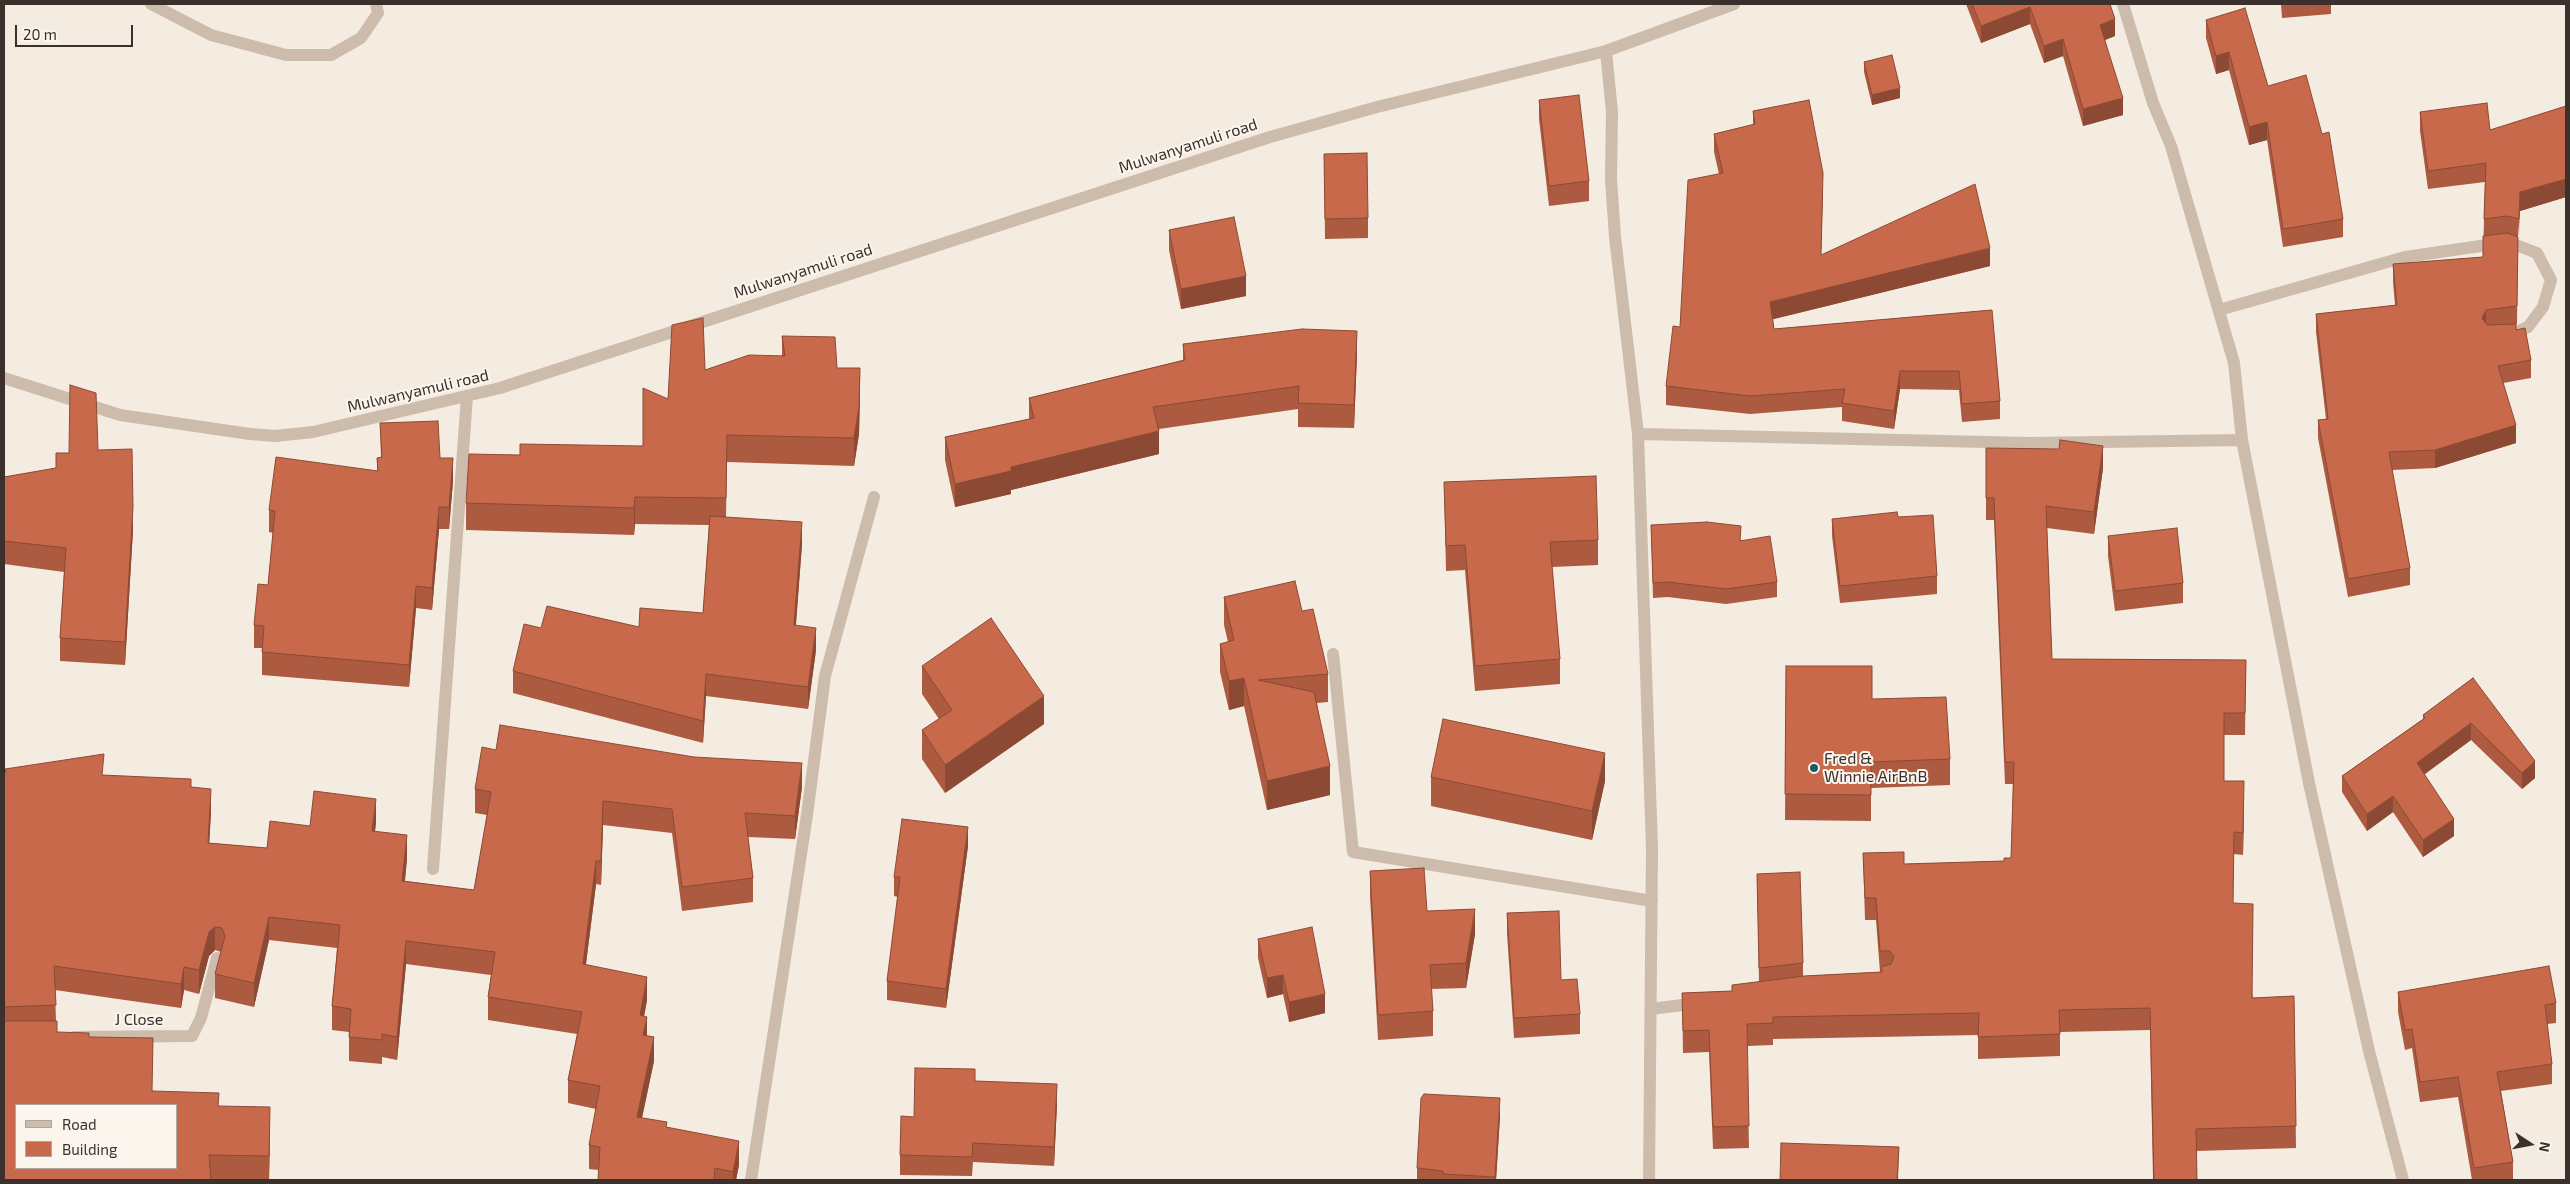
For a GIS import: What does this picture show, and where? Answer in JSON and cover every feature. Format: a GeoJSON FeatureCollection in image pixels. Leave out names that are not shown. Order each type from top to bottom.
{"type":"FeatureCollection","features":[{"type":"Feature","properties":{"kind":"street"},"geometry":{"type":"LineString","coordinates":[[151,4],[211,35],[286,55],[331,55],[361,38],[378,13],[376,4]]}},
{"type":"Feature","properties":{"kind":"street","name":"Mulwanyamuli road"},"geometry":{"type":"LineString","coordinates":[[4,378],[120,415],[275,436],[313,432],[500,388],[1270,137],[1377,107],[1606,50],[1734,4]]}},
{"type":"Feature","properties":{"kind":"street"},"geometry":{"type":"LineString","coordinates":[[2124,4],[2153,103],[2171,146],[2234,364],[2242,440],[2309,783],[2369,1051],[2403,1180]]}},
{"type":"Feature","properties":{"kind":"street"},"geometry":{"type":"LineString","coordinates":[[1606,50],[1612,112],[1611,179],[1615,237],[1638,434],[1652,901],[1649,1180]]}},
{"type":"Feature","properties":{"kind":"street"},"geometry":{"type":"LineString","coordinates":[[2219,310],[2405,257],[2508,242],[2537,253],[2551,280],[2544,307],[2528,327],[2514,334],[2498,335]]}},
{"type":"Feature","properties":{"kind":"street"},"geometry":{"type":"LineString","coordinates":[[433,869],[467,396]]}},
{"type":"Feature","properties":{"kind":"street"},"geometry":{"type":"LineString","coordinates":[[1638,434],[2030,443],[2242,440]]}},
{"type":"Feature","properties":{"kind":"street"},"geometry":{"type":"LineString","coordinates":[[751,1180],[807,815],[825,676],[874,497]]}},
{"type":"Feature","properties":{"kind":"street"},"geometry":{"type":"LineString","coordinates":[[1333,654],[1352,852],[1652,901]]}},
{"type":"Feature","properties":{"kind":"street","name":"J Close"},"geometry":{"type":"LineString","coordinates":[[63,1037],[192,1036],[201,1018],[217,958]]}},
{"type":"Feature","properties":{"kind":"street"},"geometry":{"type":"LineString","coordinates":[[1651,1009],[1710,1001]]}},
{"type":"Feature","properties":{"kind":"building"},"geometry":{"type":"Polygon","coordinates":[[[1972,4],[2110,4],[2115,19],[2100,25],[2123,98],[2083,109],[2063,39],[2044,46],[2030,7],[1981,26],[1972,4]]]}},
{"type":"Feature","properties":{"kind":"building"},"geometry":{"type":"Polygon","coordinates":[[[2245,8],[2268,86],[2306,75],[2322,134],[2329,132],[2343,219],[2283,229],[2267,122],[2249,127],[2229,52],[2216,56],[2206,20],[2245,8]]]}},
{"type":"Feature","properties":{"kind":"building"},"geometry":{"type":"Polygon","coordinates":[[[1892,55],[1900,88],[1872,95],[1864,62],[1892,55]]]}},
{"type":"Feature","properties":{"kind":"building"},"geometry":{"type":"Polygon","coordinates":[[[1579,95],[1589,181],[1549,186],[1539,100],[1579,95]]]}},
{"type":"Feature","properties":{"kind":"building"},"geometry":{"type":"Polygon","coordinates":[[[1809,100],[1823,173],[1821,255],[1975,184],[1990,248],[1770,302],[1774,329],[1992,310],[2000,401],[1962,404],[1959,371],[1900,371],[1894,411],[1842,403],[1845,389],[1750,396],[1666,386],[1673,326],[1680,327],[1688,180],[1723,173],[1714,134],[1755,124],[1753,111],[1809,100]]]}},
{"type":"Feature","properties":{"kind":"building"},"geometry":{"type":"Polygon","coordinates":[[[2487,103],[2490,130],[2566,106],[2566,179],[2520,192],[2519,219],[2507,216],[2484,219],[2486,163],[2428,171],[2420,112],[2487,103]]]}},
{"type":"Feature","properties":{"kind":"building"},"geometry":{"type":"Polygon","coordinates":[[[1367,153],[1368,218],[1325,219],[1324,154],[1367,153]]]}},
{"type":"Feature","properties":{"kind":"building"},"geometry":{"type":"Polygon","coordinates":[[[1234,217],[1246,276],[1181,289],[1169,230],[1234,217]]]}},
{"type":"Feature","properties":{"kind":"building"},"geometry":{"type":"Polygon","coordinates":[[[2507,233],[2518,237],[2517,306],[2486,310],[2482,318],[2487,325],[2516,324],[2516,330],[2525,328],[2531,360],[2498,366],[2516,425],[2435,450],[2389,452],[2410,568],[2348,579],[2318,420],[2328,419],[2316,314],[2397,305],[2393,264],[2483,257],[2483,236],[2507,233]]]}},
{"type":"Feature","properties":{"kind":"building"},"geometry":{"type":"Polygon","coordinates":[[[703,318],[705,370],[749,355],[785,356],[782,336],[835,337],[837,368],[860,368],[859,407],[854,438],[727,435],[726,498],[635,497],[634,508],[466,503],[469,454],[520,455],[520,444],[643,446],[643,388],[668,399],[672,325],[703,318]]]}},
{"type":"Feature","properties":{"kind":"building"},"geometry":{"type":"Polygon","coordinates":[[[1302,329],[1357,331],[1354,405],[1298,403],[1299,386],[1153,407],[1159,431],[1011,467],[1011,471],[955,484],[945,437],[1034,418],[1029,398],[1185,360],[1183,344],[1302,329]]]}},
{"type":"Feature","properties":{"kind":"building"},"geometry":{"type":"Polygon","coordinates":[[[70,385],[96,393],[98,450],[132,449],[133,507],[125,642],[60,638],[66,548],[4,541],[4,477],[56,468],[56,453],[69,453],[70,385]]]}},
{"type":"Feature","properties":{"kind":"building"},"geometry":{"type":"Polygon","coordinates":[[[438,421],[440,458],[453,458],[449,507],[439,507],[432,588],[416,586],[409,665],[262,652],[264,626],[254,625],[258,584],[268,585],[275,511],[269,510],[276,457],[378,471],[377,458],[382,457],[380,423],[438,421]]]}},
{"type":"Feature","properties":{"kind":"building"},"geometry":{"type":"Polygon","coordinates":[[[2060,440],[2103,446],[2094,512],[2046,506],[2052,659],[2246,660],[2245,713],[2224,713],[2224,781],[2244,781],[2243,833],[2234,832],[2233,903],[2253,904],[2252,998],[2294,996],[2296,1126],[2196,1129],[2197,1180],[2154,1180],[2150,1008],[2059,1010],[2060,1034],[1978,1037],[1979,1013],[1773,1017],[1773,1023],[1747,1024],[1749,1126],[1713,1127],[1709,1030],[1683,1031],[1682,993],[1732,991],[1732,985],[1804,976],[1882,972],[1881,967],[1891,964],[1894,957],[1890,951],[1880,951],[1876,898],[1865,898],[1863,853],[1904,852],[1904,864],[2004,861],[2004,858],[2011,858],[2014,762],[2005,762],[1994,498],[1986,498],[1986,448],[2059,449],[2060,440]]]}},
{"type":"Feature","properties":{"kind":"building"},"geometry":{"type":"Polygon","coordinates":[[[1596,476],[1598,540],[1550,542],[1560,659],[1475,666],[1465,545],[1446,546],[1444,482],[1596,476]]]}},
{"type":"Feature","properties":{"kind":"building"},"geometry":{"type":"Polygon","coordinates":[[[1897,512],[1898,517],[1933,515],[1937,576],[1840,586],[1832,519],[1897,512]]]}},
{"type":"Feature","properties":{"kind":"building"},"geometry":{"type":"Polygon","coordinates":[[[710,516],[802,522],[794,625],[816,628],[808,687],[706,674],[703,721],[513,671],[524,624],[541,628],[547,606],[639,627],[640,608],[703,613],[710,516]]]}},
{"type":"Feature","properties":{"kind":"building"},"geometry":{"type":"Polygon","coordinates":[[[1707,522],[1741,526],[1740,541],[1770,536],[1777,582],[1726,589],[1668,582],[1653,583],[1651,525],[1707,522]]]}},
{"type":"Feature","properties":{"kind":"building"},"geometry":{"type":"Polygon","coordinates":[[[2177,528],[2183,583],[2115,591],[2108,536],[2177,528]]]}},
{"type":"Feature","properties":{"kind":"building"},"geometry":{"type":"Polygon","coordinates":[[[1295,581],[1302,611],[1313,609],[1328,674],[1258,680],[1314,692],[1330,766],[1267,781],[1244,678],[1229,681],[1220,644],[1234,640],[1224,597],[1295,581]]]}},
{"type":"Feature","properties":{"kind":"building"},"geometry":{"type":"Polygon","coordinates":[[[991,618],[1044,696],[945,765],[922,730],[952,710],[922,666],[991,618]]]}},
{"type":"Feature","properties":{"kind":"building"},"geometry":{"type":"Polygon","coordinates":[[[1786,666],[1872,666],[1872,699],[1946,697],[1950,759],[1871,762],[1871,795],[1785,794],[1786,666]]]}},
{"type":"Feature","properties":{"kind":"building"},"geometry":{"type":"Polygon","coordinates":[[[2473,678],[2535,761],[2522,773],[2471,723],[2417,763],[2454,819],[2423,840],[2393,796],[2367,814],[2342,776],[2425,718],[2423,715],[2473,678]]]}},
{"type":"Feature","properties":{"kind":"building"},"geometry":{"type":"Polygon","coordinates":[[[1443,719],[1605,753],[1592,811],[1431,777],[1443,719]]]}},
{"type":"Feature","properties":{"kind":"building"},"geometry":{"type":"Polygon","coordinates":[[[500,725],[694,757],[802,763],[795,816],[745,813],[753,878],[682,887],[672,809],[603,801],[601,861],[596,861],[583,964],[647,977],[640,1015],[647,1017],[643,1035],[654,1037],[637,1117],[667,1122],[666,1127],[739,1141],[733,1172],[715,1168],[714,1180],[598,1180],[600,1147],[589,1145],[600,1086],[568,1080],[582,1012],[488,997],[495,952],[406,941],[397,1037],[382,1034],[382,1040],[349,1037],[351,1009],[332,1006],[340,925],[269,917],[254,983],[215,974],[225,936],[222,928],[215,927],[209,932],[199,970],[184,967],[181,984],[54,966],[56,1005],[4,1007],[5,769],[104,754],[102,775],[191,779],[191,787],[211,789],[208,843],[267,848],[270,821],[310,826],[314,791],[376,799],[372,831],[407,835],[402,881],[474,890],[491,792],[475,789],[482,747],[496,750],[500,725]]]}},
{"type":"Feature","properties":{"kind":"building"},"geometry":{"type":"Polygon","coordinates":[[[902,819],[968,827],[946,989],[887,981],[900,877],[894,877],[902,819]]]}},
{"type":"Feature","properties":{"kind":"building"},"geometry":{"type":"Polygon","coordinates":[[[1424,868],[1427,911],[1475,909],[1466,963],[1430,965],[1433,1011],[1378,1015],[1370,871],[1424,868]]]}},
{"type":"Feature","properties":{"kind":"building"},"geometry":{"type":"Polygon","coordinates":[[[1800,872],[1803,963],[1759,968],[1757,874],[1800,872]]]}},
{"type":"Feature","properties":{"kind":"building"},"geometry":{"type":"Polygon","coordinates":[[[1559,911],[1561,980],[1577,979],[1580,1014],[1514,1018],[1507,913],[1559,911]]]}},
{"type":"Feature","properties":{"kind":"building"},"geometry":{"type":"Polygon","coordinates":[[[1312,927],[1325,994],[1289,1002],[1283,975],[1267,978],[1258,939],[1312,927]]]}},
{"type":"Feature","properties":{"kind":"building"},"geometry":{"type":"Polygon","coordinates":[[[2549,966],[2556,1003],[2545,1005],[2552,1064],[2497,1072],[2513,1162],[2474,1168],[2458,1077],[2420,1082],[2412,1029],[2405,1030],[2398,992],[2549,966]]]}},
{"type":"Feature","properties":{"kind":"building"},"geometry":{"type":"Polygon","coordinates":[[[4,1021],[57,1021],[57,1032],[89,1033],[89,1037],[153,1038],[152,1091],[219,1093],[218,1106],[270,1107],[269,1156],[209,1155],[211,1180],[4,1180],[4,1021]]]}},
{"type":"Feature","properties":{"kind":"building"},"geometry":{"type":"Polygon","coordinates":[[[915,1068],[975,1069],[975,1081],[1057,1084],[1054,1147],[973,1143],[972,1157],[900,1155],[901,1116],[914,1117],[915,1068]]]}},
{"type":"Feature","properties":{"kind":"building"},"geometry":{"type":"Polygon","coordinates":[[[1424,1094],[1500,1098],[1495,1177],[1443,1174],[1443,1171],[1417,1168],[1421,1098],[1424,1094]]]}},
{"type":"Feature","properties":{"kind":"building"},"geometry":{"type":"Polygon","coordinates":[[[1781,1143],[1899,1147],[1897,1180],[1780,1180],[1781,1143]]]}},
{"type":"Feature","properties":{"kind":"place","name":"Fred & Winnie AirBnB"},"geometry":{"type":"Point","coordinates":[1814,768]}}]}
